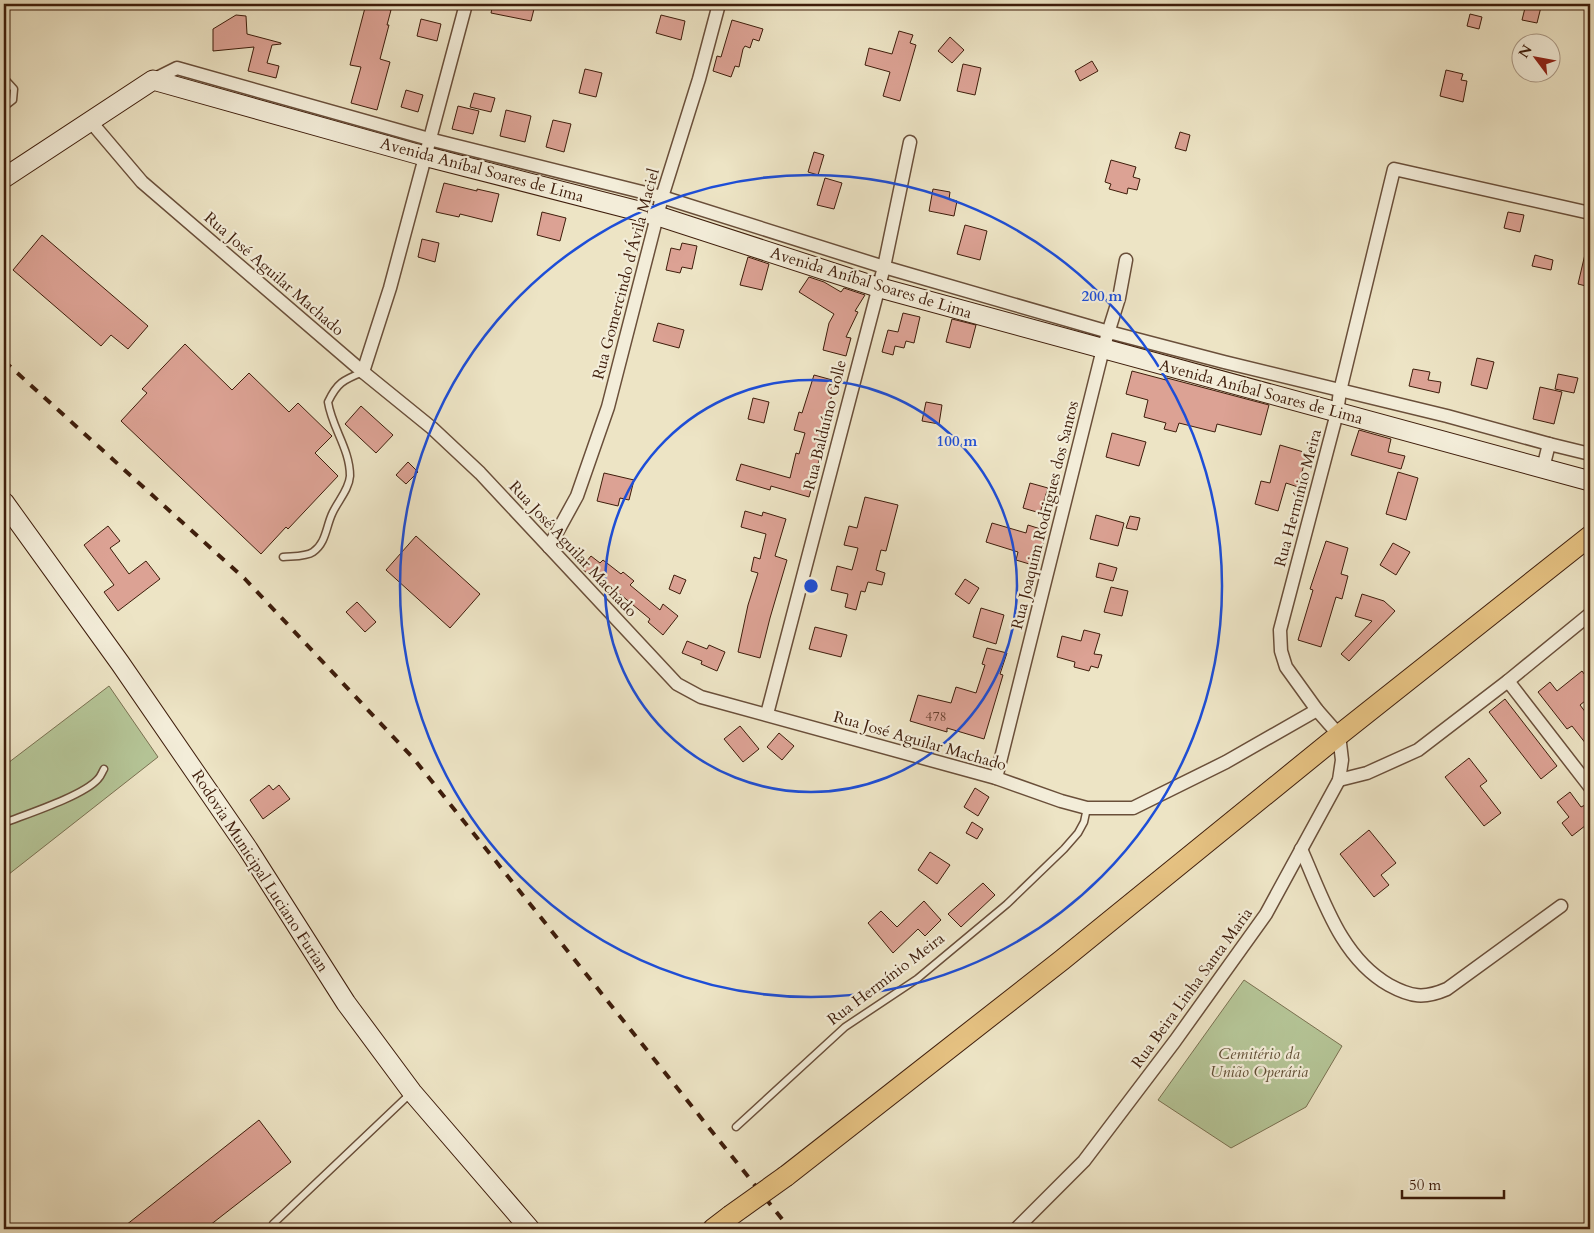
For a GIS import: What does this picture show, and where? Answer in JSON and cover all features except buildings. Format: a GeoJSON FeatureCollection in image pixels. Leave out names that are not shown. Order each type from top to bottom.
{"type":"FeatureCollection","features":[{"type":"Feature","properties":{"kind":"main road"},"geometry":{"type":"LineString","coordinates":[[713,1229],[786,1176],[1062,960],[1590,536]]}},
{"type":"Feature","properties":{"kind":"street"},"geometry":{"type":"LineString","coordinates":[[362,372],[390,288],[466,4]]}},
{"type":"Feature","properties":{"kind":"street","name":"Rua Gomercindo d'Ávila Maciel"},"geometry":{"type":"LineString","coordinates":[[549,547],[577,496],[608,407],[662,197],[720,4]]}},
{"type":"Feature","properties":{"kind":"street","name":"Avenida Aníbal Soares de Lima"},"geometry":{"type":"LineString","coordinates":[[4,178],[153,80],[427,147],[662,197],[1337,413],[1590,481]]}},
{"type":"Feature","properties":{"kind":"street","name":"Rua José Aguilar Machado"},"geometry":{"type":"LineString","coordinates":[[91,122],[142,182],[362,372],[432,428],[480,473],[678,684],[701,697],[996,778],[1087,808],[1132,808],[1226,762],[1317,710]]}},
{"type":"Feature","properties":{"kind":"street","name":"Rua Balduíno Golle"},"geometry":{"type":"LineString","coordinates":[[768,714],[877,288],[884,267],[910,142]]}},
{"type":"Feature","properties":{"kind":"street","name":"Avenida Aníbal Soares de Lima"},"geometry":{"type":"LineString","coordinates":[[427,147],[658,216],[877,288],[1340,391],[1447,416],[1590,454]]}},
{"type":"Feature","properties":{"kind":"street","name":"Rua Hermínio Meira"},"geometry":{"type":"LineString","coordinates":[[1339,736],[1317,710],[1286,667],[1281,651],[1280,630],[1337,413],[1340,391],[1394,169],[1590,213]]}},
{"type":"Feature","properties":{"kind":"street","name":"Rua Joaquim Rodrigues dos Santos"},"geometry":{"type":"LineString","coordinates":[[996,778],[1126,260]]}},
{"type":"Feature","properties":{"kind":"street"},"geometry":{"type":"LineString","coordinates":[[1543,468],[1549,444]]}},
{"type":"Feature","properties":{"kind":"street","name":"Rodovia Municipal Luciano Furian"},"geometry":{"type":"LineString","coordinates":[[4,502],[120,663],[248,849],[346,1003],[412,1092],[530,1229]]}},
{"type":"Feature","properties":{"kind":"street"},"geometry":{"type":"LineString","coordinates":[[1338,780],[1367,773],[1418,750],[1508,681],[1590,614]]}},
{"type":"Feature","properties":{"kind":"street"},"geometry":{"type":"LineString","coordinates":[[1508,681],[1590,787]]}},
{"type":"Feature","properties":{"kind":"street","name":"Rua Beira Linha Santa Maria"},"geometry":{"type":"LineString","coordinates":[[1016,1229],[1084,1161],[1266,914],[1338,780],[1342,760],[1339,736]]}},
{"type":"Feature","properties":{"kind":"street"},"geometry":{"type":"LineString","coordinates":[[1301,849],[1340,935],[1362,965],[1380,979],[1404,993],[1420,996],[1434,994],[1447,989],[1561,906]]}},
{"type":"Feature","properties":{"kind":"lane"},"geometry":{"type":"LineString","coordinates":[[4,78],[14,89],[13,100],[4,107]]}},
{"type":"Feature","properties":{"kind":"lane"},"geometry":{"type":"LineString","coordinates":[[283,557],[312,553],[320,546],[332,515],[346,489],[350,477],[345,448],[329,412],[328,402],[338,385],[344,380],[362,372]]}},
{"type":"Feature","properties":{"kind":"lane"},"geometry":{"type":"LineString","coordinates":[[4,823],[55,803],[91,785],[100,778],[104,769]]}},
{"type":"Feature","properties":{"kind":"lane","name":"Rua Hermínio Meira"},"geometry":{"type":"LineString","coordinates":[[736,1128],[845,1027],[918,979],[1006,904],[1064,849],[1078,833],[1084,822],[1087,808]]}},
{"type":"Feature","properties":{"kind":"lane"},"geometry":{"type":"LineString","coordinates":[[273,1224],[412,1092]]}},
{"type":"Feature","properties":{"kind":"green space"},"geometry":{"type":"Polygon","coordinates":[[[109,686],[158,757],[4,878],[4,766],[109,686]]]}},
{"type":"Feature","properties":{"kind":"green space","name":"Cemitério da União Operária"},"geometry":{"type":"Polygon","coordinates":[[[1244,980],[1342,1046],[1306,1107],[1231,1148],[1158,1100],[1244,980]]]}},
{"type":"Feature","properties":{"kind":"railway"},"geometry":{"type":"LineString","coordinates":[[4,361],[245,579],[414,759],[790,1229]]}}]}
